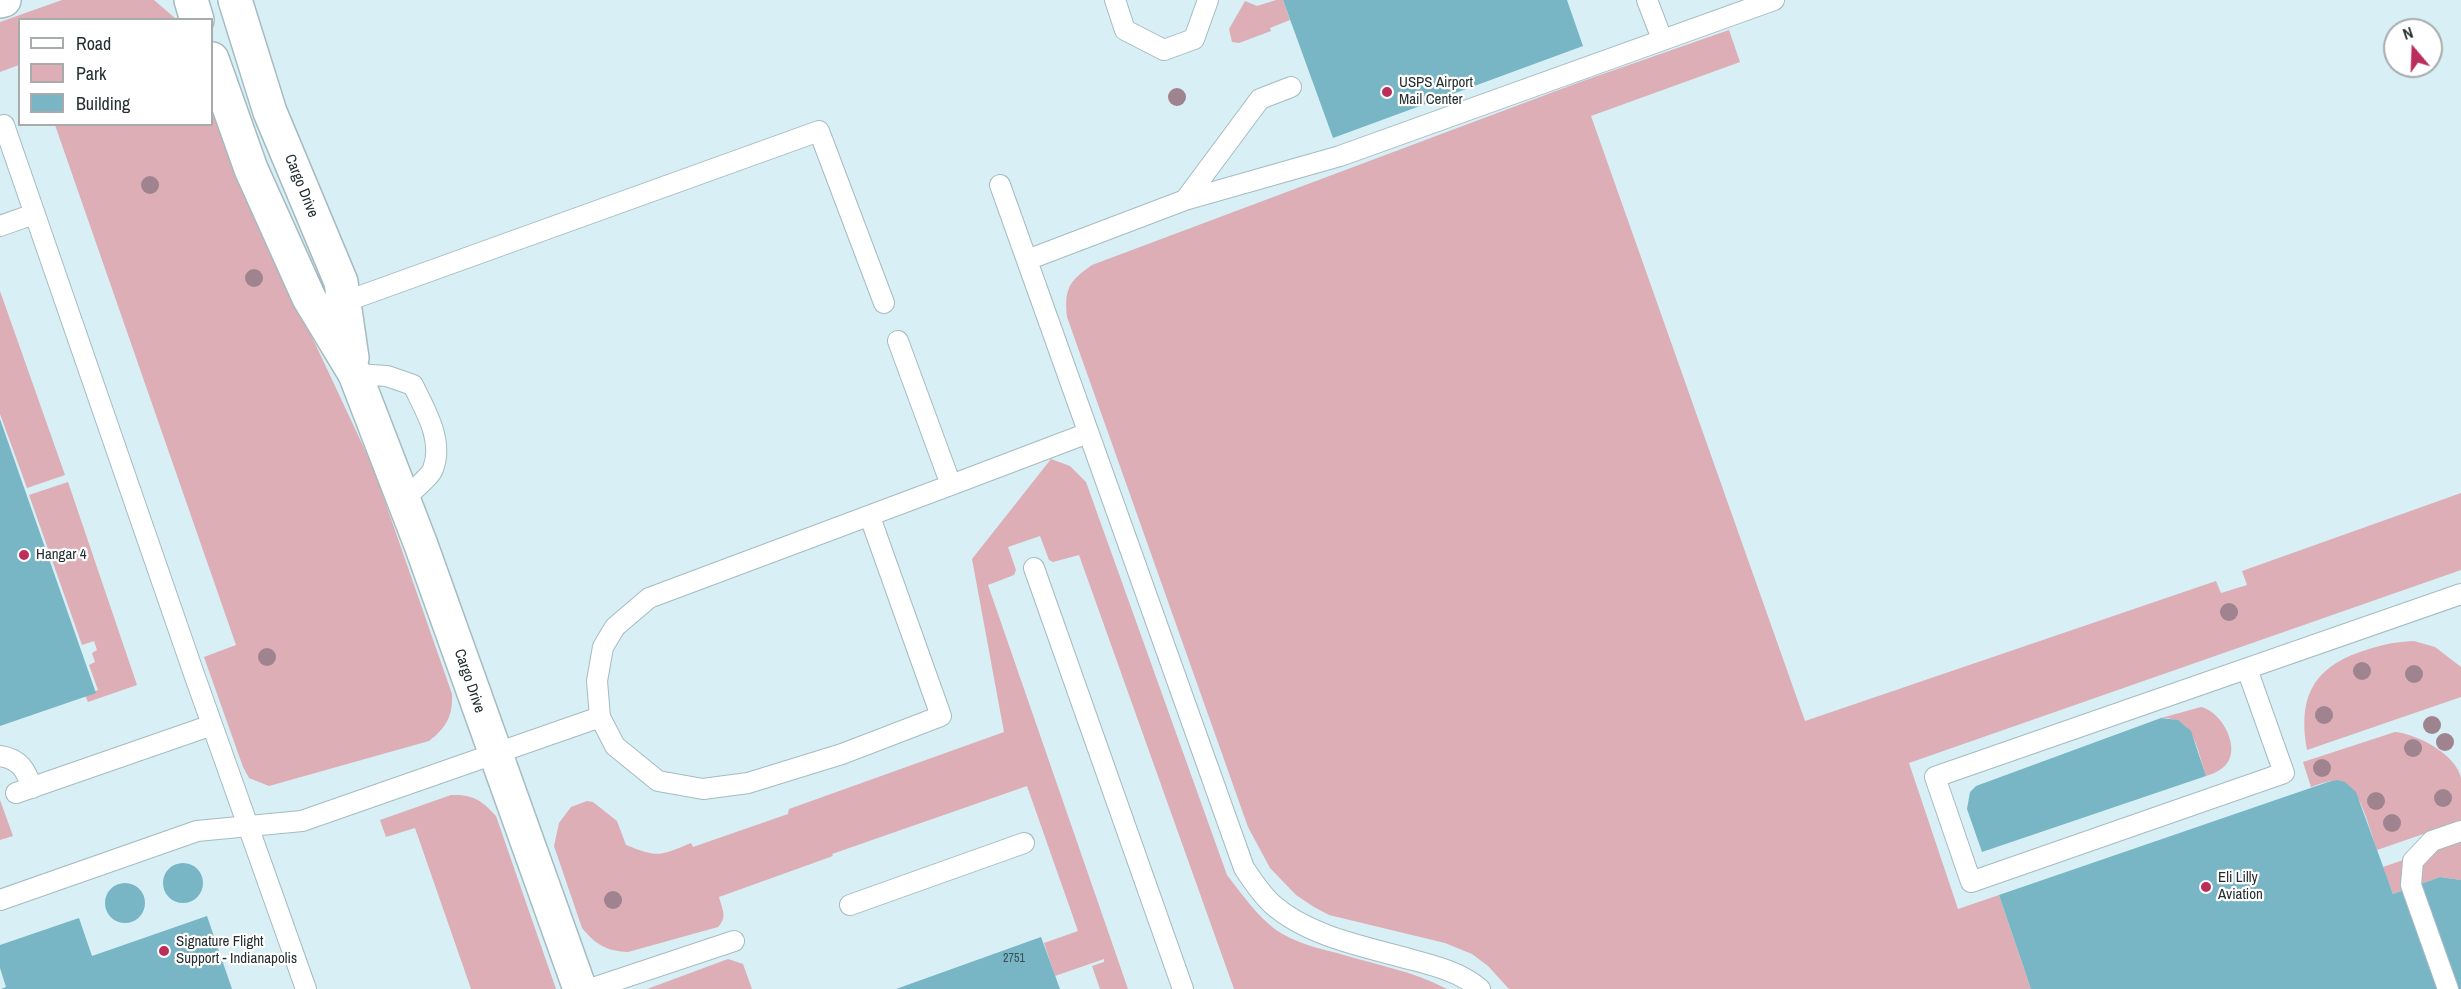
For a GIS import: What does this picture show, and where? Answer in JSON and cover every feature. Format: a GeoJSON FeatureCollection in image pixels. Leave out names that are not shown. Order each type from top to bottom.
{"type":"FeatureCollection","features":[{"type":"Feature","properties":{"kind":"street"},"geometry":{"type":"LineString","coordinates":[[190,0],[196,18]]}},
{"type":"Feature","properties":{"kind":"street","name":"Cargo Drive"},"geometry":{"type":"LineString","coordinates":[[235,0],[270,112],[340,282],[355,374]]}},
{"type":"Feature","properties":{"kind":"street","name":"Cargo Drive"},"geometry":{"type":"LineString","coordinates":[[213,62],[251,169],[309,298],[355,374],[404,499],[580,989]]}},
{"type":"Feature","properties":{"kind":"lane"},"geometry":{"type":"LineString","coordinates":[[1114,0],[1125,30],[1164,50],[1194,39],[1208,0]]}},
{"type":"Feature","properties":{"kind":"lane"},"geometry":{"type":"LineString","coordinates":[[1647,0],[1662,39]]}},
{"type":"Feature","properties":{"kind":"lane"},"geometry":{"type":"LineString","coordinates":[[1027,260],[1185,200],[1340,156],[1774,0]]}},
{"type":"Feature","properties":{"kind":"lane"},"geometry":{"type":"LineString","coordinates":[[1185,200],[1260,99],[1291,87]]}},
{"type":"Feature","properties":{"kind":"lane"},"geometry":{"type":"LineString","coordinates":[[4,125],[306,989]]}},
{"type":"Feature","properties":{"kind":"lane"},"geometry":{"type":"LineString","coordinates":[[344,302],[819,131],[884,303]]}},
{"type":"Feature","properties":{"kind":"lane"},"geometry":{"type":"LineString","coordinates":[[1000,185],[1244,868],[1273,904],[1298,922],[1327,935],[1457,974],[1480,989]]}},
{"type":"Feature","properties":{"kind":"lane"},"geometry":{"type":"LineString","coordinates":[[0,226],[34,214]]}},
{"type":"Feature","properties":{"kind":"lane"},"geometry":{"type":"LineString","coordinates":[[898,341],[951,485]]}},
{"type":"Feature","properties":{"kind":"lane"},"geometry":{"type":"LineString","coordinates":[[355,374],[387,376],[412,385],[427,413],[437,439],[433,470],[404,499]]}},
{"type":"Feature","properties":{"kind":"lane"},"geometry":{"type":"LineString","coordinates":[[870,517],[941,716],[821,760],[748,783],[703,789],[658,781],[615,746],[600,717],[597,681],[603,647],[615,627],[649,598],[870,517],[1088,433]]}},
{"type":"Feature","properties":{"kind":"lane"},"geometry":{"type":"LineString","coordinates":[[1034,568],[1183,989]]}},
{"type":"Feature","properties":{"kind":"lane"},"geometry":{"type":"LineString","coordinates":[[2247,669],[2284,773],[1971,882],[1935,777],[2461,594]]}},
{"type":"Feature","properties":{"kind":"lane"},"geometry":{"type":"LineString","coordinates":[[0,900],[196,831],[302,821],[600,717]]}},
{"type":"Feature","properties":{"kind":"lane"},"geometry":{"type":"LineString","coordinates":[[0,756],[18,762],[25,769],[24,791],[212,725]]}},
{"type":"Feature","properties":{"kind":"lane"},"geometry":{"type":"LineString","coordinates":[[2448,989],[2411,885],[2413,861],[2432,841],[2461,831]]}},
{"type":"Feature","properties":{"kind":"lane"},"geometry":{"type":"LineString","coordinates":[[850,905],[1024,843]]}},
{"type":"Feature","properties":{"kind":"lane"},"geometry":{"type":"LineString","coordinates":[[590,989],[734,941]]}},
{"type":"Feature","properties":{"kind":"green space"},"geometry":{"type":"Polygon","coordinates":[[[62,0],[154,0],[175,18],[18,18],[18,65],[0,72],[0,22],[62,0]]]}},
{"type":"Feature","properties":{"kind":"green space"},"geometry":{"type":"Polygon","coordinates":[[[1283,0],[1290,20],[1270,28],[1271,31],[1239,43],[1232,42],[1229,29],[1245,1],[1257,6],[1283,0]]]}},
{"type":"Feature","properties":{"kind":"green space"},"geometry":{"type":"Polygon","coordinates":[[[1729,30],[1740,62],[1591,116],[1805,721],[2216,581],[2221,593],[2247,585],[2242,571],[2461,493],[2461,570],[1909,763],[1958,909],[1999,895],[2031,989],[1509,989],[1488,966],[1472,954],[1445,943],[1329,915],[1296,895],[1270,868],[1248,827],[1067,317],[1066,299],[1070,287],[1078,276],[1092,265],[1580,82],[1729,30]]]}},
{"type":"Feature","properties":{"kind":"green space"},"geometry":{"type":"Polygon","coordinates":[[[213,106],[267,241],[373,467],[452,694],[450,715],[440,731],[429,741],[269,786],[249,778],[243,767],[204,657],[236,645],[55,126],[213,126],[213,106]]]}},
{"type":"Feature","properties":{"kind":"green space"},"geometry":{"type":"Polygon","coordinates":[[[0,291],[65,475],[27,488],[0,414],[0,291]]]}},
{"type":"Feature","properties":{"kind":"green space"},"geometry":{"type":"Polygon","coordinates":[[[1051,459],[1070,466],[1086,482],[1227,875],[1256,911],[1283,934],[1313,947],[1407,973],[1447,989],[1234,989],[1079,555],[1053,562],[1049,560],[1040,536],[1008,547],[1016,570],[1014,575],[988,585],[1128,989],[1100,989],[1092,966],[1104,962],[1104,959],[1055,976],[1044,943],[1078,931],[1027,786],[832,854],[833,856],[719,897],[724,916],[718,927],[628,952],[602,946],[592,939],[582,928],[554,846],[559,823],[571,807],[587,801],[593,802],[617,821],[626,845],[653,854],[665,853],[691,843],[693,847],[788,814],[789,809],[1004,732],[972,559],[1051,459]]]}},
{"type":"Feature","properties":{"kind":"green space"},"geometry":{"type":"Polygon","coordinates":[[[68,482],[137,685],[88,702],[85,695],[98,690],[89,665],[95,662],[92,653],[97,650],[94,641],[82,645],[29,495],[68,482]]]}},
{"type":"Feature","properties":{"kind":"green space"},"geometry":{"type":"Polygon","coordinates":[[[2414,641],[2435,647],[2461,667],[2461,697],[2307,750],[2305,716],[2307,702],[2319,677],[2343,659],[2360,652],[2387,644],[2414,641]]]}},
{"type":"Feature","properties":{"kind":"green space"},"geometry":{"type":"Polygon","coordinates":[[[2201,707],[2215,714],[2221,721],[2226,728],[2231,745],[2227,763],[2213,774],[2206,776],[2197,746],[2188,729],[2172,719],[2161,718],[2201,707]]]}},
{"type":"Feature","properties":{"kind":"green space"},"geometry":{"type":"Polygon","coordinates":[[[2395,732],[2424,741],[2444,753],[2458,769],[2461,778],[2461,821],[2377,850],[2363,810],[2353,790],[2339,781],[2311,787],[2303,762],[2395,732]]]}},
{"type":"Feature","properties":{"kind":"green space"},"geometry":{"type":"Polygon","coordinates":[[[451,795],[476,799],[496,816],[556,989],[471,989],[415,828],[386,837],[380,820],[451,795]]]}},
{"type":"Feature","properties":{"kind":"green space"},"geometry":{"type":"Polygon","coordinates":[[[0,800],[13,836],[0,840],[0,800]]]}},
{"type":"Feature","properties":{"kind":"green space"},"geometry":{"type":"Polygon","coordinates":[[[2461,840],[2461,880],[2440,877],[2393,894],[2383,867],[2461,840]]]}},
{"type":"Feature","properties":{"kind":"green space"},"geometry":{"type":"Polygon","coordinates":[[[728,959],[743,964],[752,989],[647,989],[728,959]]]}},
{"type":"Feature","properties":{"kind":"building","name":"USPS Airport Mail Center"},"geometry":{"type":"Polygon","coordinates":[[[1283,0],[1567,0],[1583,46],[1333,138],[1283,0]]]}},
{"type":"Feature","properties":{"kind":"building","name":"Hangar 4"},"geometry":{"type":"Polygon","coordinates":[[[0,419],[96,693],[0,726],[0,419]]]}},
{"type":"Feature","properties":{"kind":"building"},"geometry":{"type":"Polygon","coordinates":[[[2161,718],[2178,720],[2191,731],[2206,776],[1982,852],[1967,809],[1970,792],[1976,786],[2161,718]]]}},
{"type":"Feature","properties":{"kind":"building","name":"Eli Lilly Aviation"},"geometry":{"type":"Polygon","coordinates":[[[2337,780],[2345,782],[2356,792],[2393,894],[2440,877],[2461,880],[2461,989],[2031,989],[1999,895],[2337,780]]]}},
{"type":"Feature","properties":{"kind":"building"},"geometry":{"type":"Polygon","coordinates":[[[183,863],[191,864],[197,869],[202,875],[202,891],[197,897],[191,902],[183,903],[175,902],[169,897],[164,891],[163,883],[164,875],[169,869],[175,864],[183,863]]]}},
{"type":"Feature","properties":{"kind":"building"},"geometry":{"type":"Polygon","coordinates":[[[125,883],[139,889],[145,903],[139,917],[125,923],[111,917],[105,903],[111,889],[125,883]]]}},
{"type":"Feature","properties":{"kind":"building","name":"Signature Flight Support - Indianapolis"},"geometry":{"type":"Polygon","coordinates":[[[207,916],[232,989],[1,989],[6,987],[0,968],[0,945],[79,918],[92,956],[207,916]]]}},
{"type":"Feature","properties":{"kind":"building"},"geometry":{"type":"Polygon","coordinates":[[[1041,937],[1060,989],[896,989],[1041,937]]]}},
{"type":"Feature","properties":{"kind":"place","name":"USPS Airport Mail Center"},"geometry":{"type":"Point","coordinates":[1387,92]}},
{"type":"Feature","properties":{"kind":"place","name":"Hangar 4"},"geometry":{"type":"Point","coordinates":[24,555]}},
{"type":"Feature","properties":{"kind":"place","name":"Eli Lilly Aviation"},"geometry":{"type":"Point","coordinates":[2206,887]}},
{"type":"Feature","properties":{"kind":"place","name":"Signature Flight Support - Indianapolis"},"geometry":{"type":"Point","coordinates":[164,951]}}]}
